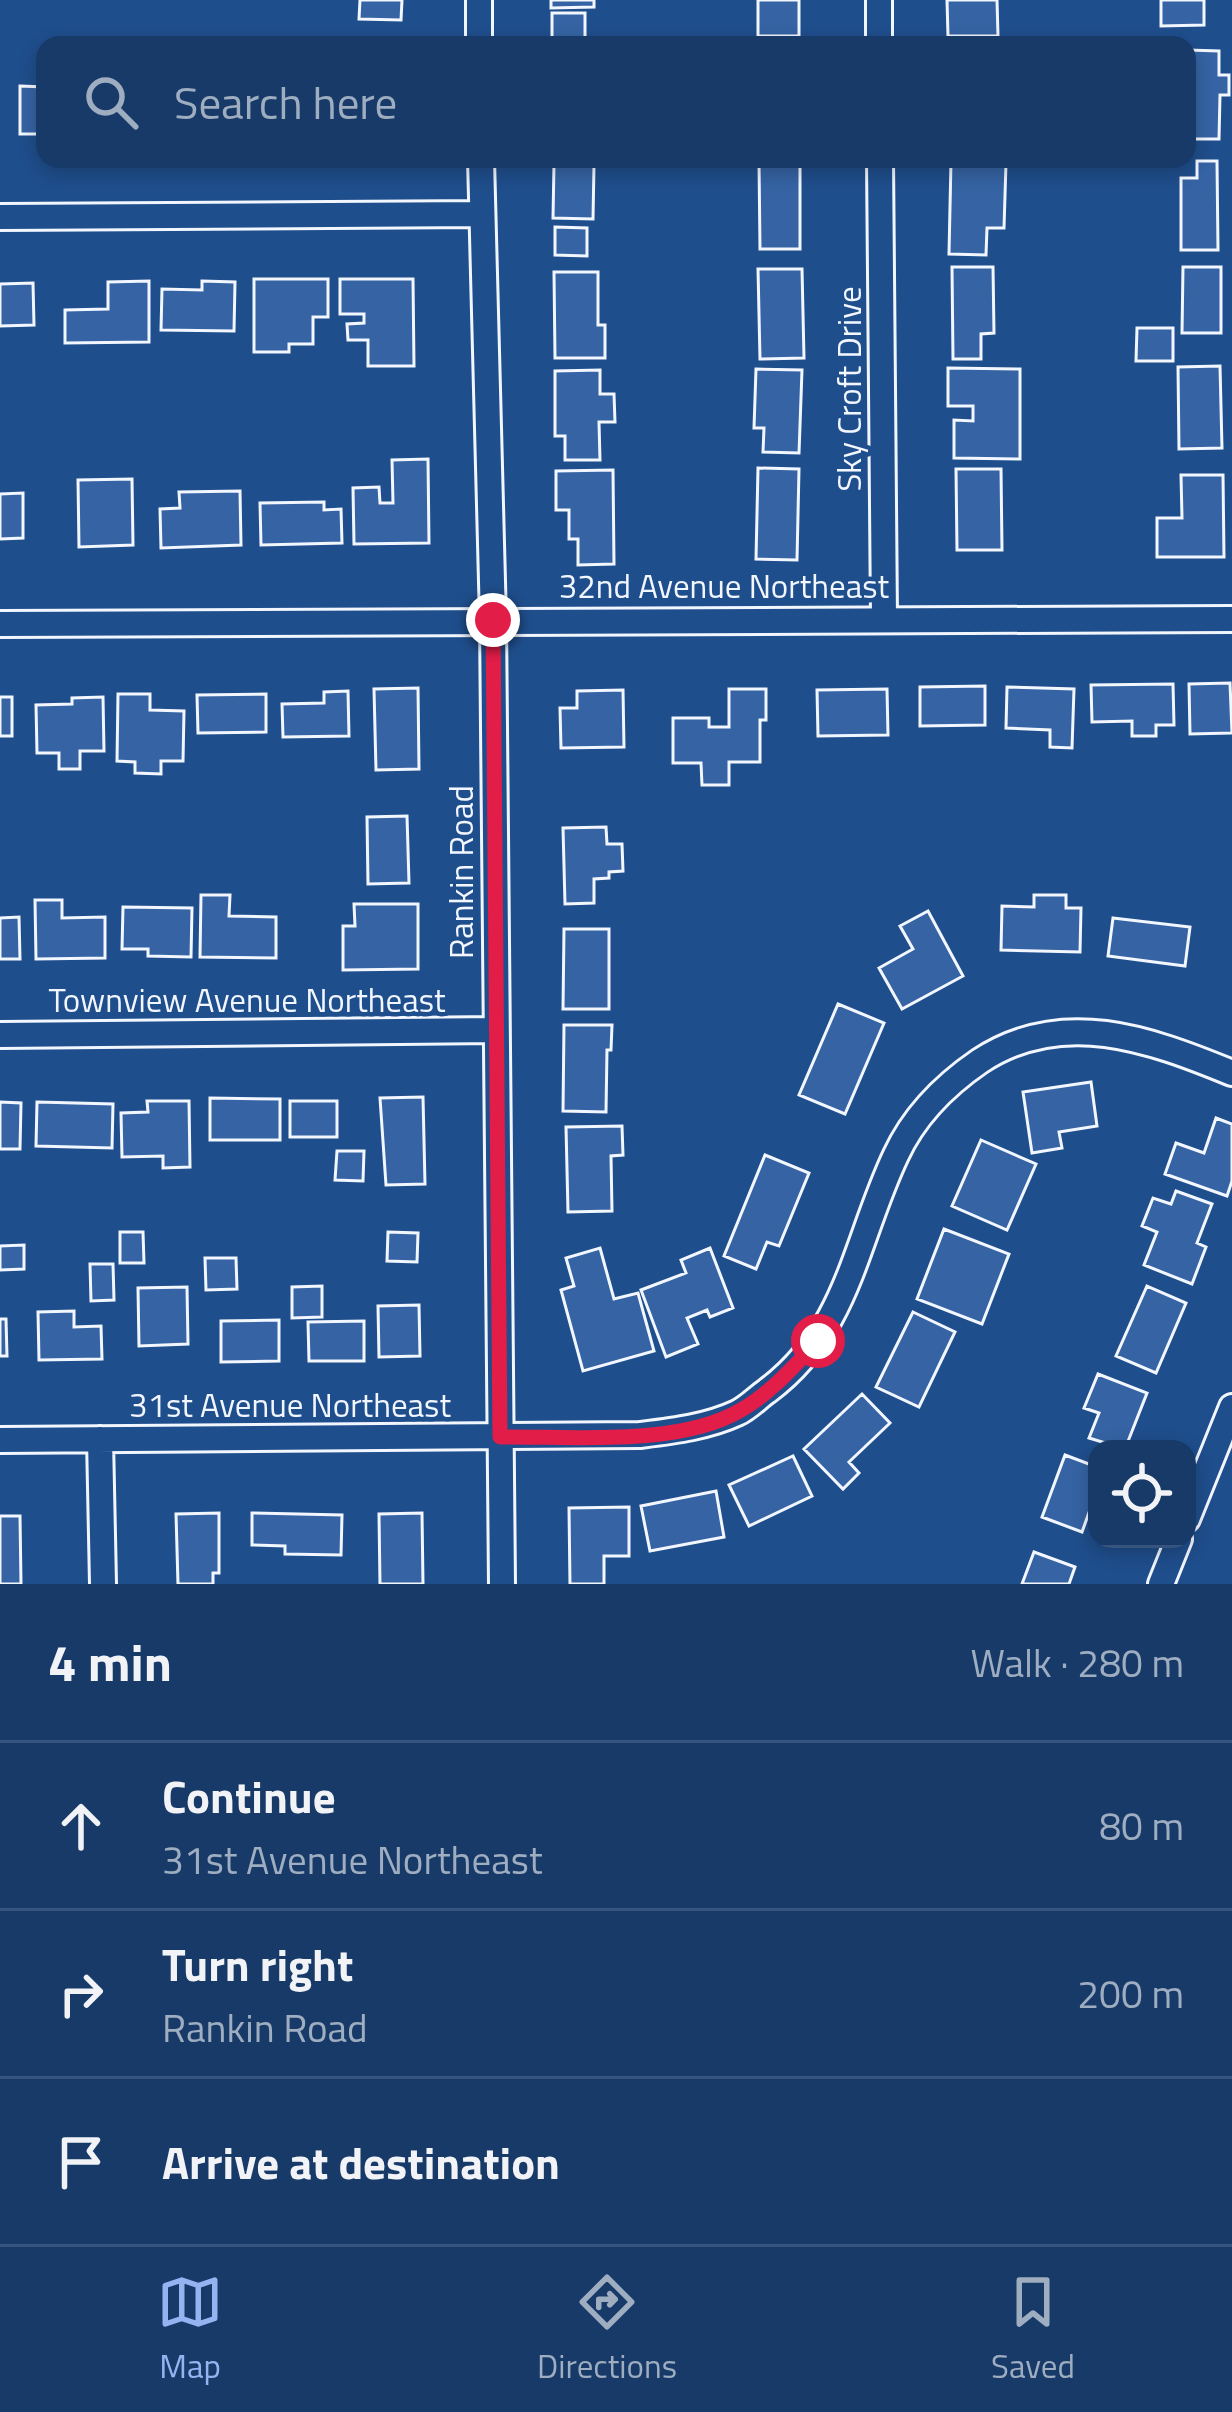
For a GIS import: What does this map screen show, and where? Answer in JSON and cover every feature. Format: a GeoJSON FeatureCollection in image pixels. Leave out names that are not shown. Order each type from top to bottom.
{"type":"FeatureCollection","features":[{"type":"Feature","properties":{"kind":"street"},"geometry":{"type":"LineString","coordinates":[[479,0],[479,36]]}},
{"type":"Feature","properties":{"kind":"street"},"geometry":{"type":"LineString","coordinates":[[879,0],[879,36]]}},
{"type":"Feature","properties":{"kind":"street","name":"Rankin Road"},"geometry":{"type":"LineString","coordinates":[[481,168],[493,620],[502,1584]]}},
{"type":"Feature","properties":{"kind":"street","name":"Sky Croft Drive"},"geometry":{"type":"LineString","coordinates":[[880,168],[884,619]]}},
{"type":"Feature","properties":{"kind":"street"},"geometry":{"type":"LineString","coordinates":[[0,217],[482,214]]}},
{"type":"Feature","properties":{"kind":"street","name":"32nd Avenue Northeast"},"geometry":{"type":"LineString","coordinates":[[0,624],[1232,619]]}},
{"type":"Feature","properties":{"kind":"street","name":"Townview Avenue Northeast"},"geometry":{"type":"LineString","coordinates":[[0,1035],[495,1030]]}},
{"type":"Feature","properties":{"kind":"street","name":"31st Avenue Northeast"},"geometry":{"type":"LineString","coordinates":[[0,1439],[640,1436],[687,1429],[739,1412],[780,1381],[818,1341],[844,1294],[896,1154],[950,1081],[990,1055],[1032,1037],[1078,1030],[1123,1034],[1167,1046],[1232,1072]]}},
{"type":"Feature","properties":{"kind":"street"},"geometry":{"type":"LineString","coordinates":[[1196,1497],[1232,1407]]}},
{"type":"Feature","properties":{"kind":"street"},"geometry":{"type":"LineString","coordinates":[[100,1439],[103,1584]]}},
{"type":"Feature","properties":{"kind":"street"},"geometry":{"type":"LineString","coordinates":[[1161,1584],[1175,1548]]}},
{"type":"Feature","properties":{"kind":"building"},"geometry":{"type":"Polygon","coordinates":[[[360,0],[402,0],[401,20],[359,19],[360,0]]]}},
{"type":"Feature","properties":{"kind":"building"},"geometry":{"type":"Polygon","coordinates":[[[551,0],[594,0],[594,7],[551,8],[551,0]]]}},
{"type":"Feature","properties":{"kind":"building"},"geometry":{"type":"Polygon","coordinates":[[[758,0],[799,0],[799,36],[758,36],[758,0]]]}},
{"type":"Feature","properties":{"kind":"building"},"geometry":{"type":"Polygon","coordinates":[[[947,0],[997,0],[998,36],[948,36],[947,0]]]}},
{"type":"Feature","properties":{"kind":"building"},"geometry":{"type":"Polygon","coordinates":[[[1161,0],[1204,0],[1204,25],[1161,26],[1161,0]]]}},
{"type":"Feature","properties":{"kind":"building"},"geometry":{"type":"Polygon","coordinates":[[[552,13],[585,13],[585,36],[552,36],[552,13]]]}},
{"type":"Feature","properties":{"kind":"building"},"geometry":{"type":"Polygon","coordinates":[[[1196,50],[1219,51],[1219,75],[1229,75],[1229,95],[1220,95],[1219,139],[1196,139],[1196,50]]]}},
{"type":"Feature","properties":{"kind":"building"},"geometry":{"type":"Polygon","coordinates":[[[20,86],[36,87],[36,134],[20,134],[20,86]]]}},
{"type":"Feature","properties":{"kind":"building"},"geometry":{"type":"Polygon","coordinates":[[[1197,161],[1217,161],[1218,250],[1181,250],[1181,178],[1197,178],[1197,161]]]}},
{"type":"Feature","properties":{"kind":"building"},"geometry":{"type":"Polygon","coordinates":[[[554,168],[594,168],[593,219],[553,218],[554,168]]]}},
{"type":"Feature","properties":{"kind":"building"},"geometry":{"type":"Polygon","coordinates":[[[759,168],[800,168],[800,249],[760,249],[759,168]]]}},
{"type":"Feature","properties":{"kind":"building"},"geometry":{"type":"Polygon","coordinates":[[[951,168],[1006,168],[1004,228],[987,228],[986,255],[949,254],[951,168]]]}},
{"type":"Feature","properties":{"kind":"building"},"geometry":{"type":"Polygon","coordinates":[[[555,227],[587,228],[587,256],[555,255],[555,227]]]}},
{"type":"Feature","properties":{"kind":"building"},"geometry":{"type":"Polygon","coordinates":[[[952,267],[993,267],[994,333],[981,334],[981,359],[953,359],[952,267]]]}},
{"type":"Feature","properties":{"kind":"building"},"geometry":{"type":"Polygon","coordinates":[[[1183,267],[1221,267],[1221,333],[1182,333],[1183,267]]]}},
{"type":"Feature","properties":{"kind":"building"},"geometry":{"type":"Polygon","coordinates":[[[758,269],[802,269],[804,358],[760,359],[758,269]]]}},
{"type":"Feature","properties":{"kind":"building"},"geometry":{"type":"Polygon","coordinates":[[[554,272],[598,272],[598,325],[605,325],[605,358],[555,358],[554,272]]]}},
{"type":"Feature","properties":{"kind":"building"},"geometry":{"type":"Polygon","coordinates":[[[254,279],[328,279],[328,317],[313,317],[313,344],[289,344],[289,352],[254,352],[254,279]]]}},
{"type":"Feature","properties":{"kind":"building"},"geometry":{"type":"Polygon","coordinates":[[[340,279],[413,279],[414,366],[368,366],[368,340],[348,340],[347,324],[364,323],[364,314],[340,314],[340,279]]]}},
{"type":"Feature","properties":{"kind":"building"},"geometry":{"type":"Polygon","coordinates":[[[149,281],[149,342],[65,343],[65,310],[108,309],[108,282],[149,281]]]}},
{"type":"Feature","properties":{"kind":"building"},"geometry":{"type":"Polygon","coordinates":[[[202,281],[235,282],[234,331],[161,330],[162,289],[202,290],[202,281]]]}},
{"type":"Feature","properties":{"kind":"building"},"geometry":{"type":"Polygon","coordinates":[[[33,283],[34,325],[0,326],[0,284],[33,283]]]}},
{"type":"Feature","properties":{"kind":"building"},"geometry":{"type":"Polygon","coordinates":[[[1137,328],[1173,328],[1173,361],[1136,361],[1137,328]]]}},
{"type":"Feature","properties":{"kind":"building"},"geometry":{"type":"Polygon","coordinates":[[[1220,366],[1222,448],[1179,449],[1178,367],[1220,366]]]}},
{"type":"Feature","properties":{"kind":"building"},"geometry":{"type":"Polygon","coordinates":[[[948,368],[1020,369],[1020,459],[954,458],[954,420],[973,421],[973,406],[948,406],[948,368]]]}},
{"type":"Feature","properties":{"kind":"building"},"geometry":{"type":"Polygon","coordinates":[[[756,369],[802,370],[799,453],[763,452],[764,428],[754,428],[756,369]]]}},
{"type":"Feature","properties":{"kind":"building"},"geometry":{"type":"Polygon","coordinates":[[[600,370],[600,394],[614,394],[615,422],[599,422],[600,460],[565,460],[565,436],[555,436],[555,371],[600,370]]]}},
{"type":"Feature","properties":{"kind":"building"},"geometry":{"type":"Polygon","coordinates":[[[428,459],[429,543],[354,544],[353,488],[379,487],[380,503],[393,503],[392,460],[428,459]]]}},
{"type":"Feature","properties":{"kind":"building"},"geometry":{"type":"Polygon","coordinates":[[[758,468],[799,469],[797,560],[756,559],[758,468]]]}},
{"type":"Feature","properties":{"kind":"building"},"geometry":{"type":"Polygon","coordinates":[[[956,469],[1001,469],[1002,550],[957,550],[956,469]]]}},
{"type":"Feature","properties":{"kind":"building"},"geometry":{"type":"Polygon","coordinates":[[[613,470],[614,564],[578,565],[578,539],[569,539],[569,510],[556,510],[556,471],[613,470]]]}},
{"type":"Feature","properties":{"kind":"building"},"geometry":{"type":"Polygon","coordinates":[[[1181,475],[1223,475],[1224,557],[1157,557],[1157,518],[1182,518],[1181,475]]]}},
{"type":"Feature","properties":{"kind":"building"},"geometry":{"type":"Polygon","coordinates":[[[132,479],[133,545],[79,547],[78,480],[132,479]]]}},
{"type":"Feature","properties":{"kind":"building"},"geometry":{"type":"Polygon","coordinates":[[[240,491],[241,545],[161,548],[160,509],[180,508],[179,492],[240,491]]]}},
{"type":"Feature","properties":{"kind":"building"},"geometry":{"type":"Polygon","coordinates":[[[23,493],[23,538],[0,539],[0,494],[23,493]]]}},
{"type":"Feature","properties":{"kind":"building"},"geometry":{"type":"Polygon","coordinates":[[[324,502],[324,510],[341,509],[342,543],[261,545],[260,503],[324,502]]]}},
{"type":"Feature","properties":{"kind":"building"},"geometry":{"type":"Polygon","coordinates":[[[1230,683],[1232,733],[1190,734],[1189,684],[1230,683]]]}},
{"type":"Feature","properties":{"kind":"building"},"geometry":{"type":"Polygon","coordinates":[[[1173,684],[1174,725],[1156,725],[1156,736],[1132,736],[1132,721],[1092,722],[1091,685],[1173,684]]]}},
{"type":"Feature","properties":{"kind":"building"},"geometry":{"type":"Polygon","coordinates":[[[985,686],[985,725],[920,726],[920,687],[985,686]]]}},
{"type":"Feature","properties":{"kind":"building"},"geometry":{"type":"Polygon","coordinates":[[[1007,687],[1074,689],[1072,748],[1050,747],[1050,730],[1006,728],[1007,687]]]}},
{"type":"Feature","properties":{"kind":"building"},"geometry":{"type":"Polygon","coordinates":[[[418,688],[419,769],[376,770],[374,689],[418,688]]]}},
{"type":"Feature","properties":{"kind":"building"},"geometry":{"type":"Polygon","coordinates":[[[729,689],[766,689],[760,762],[729,762],[729,785],[702,785],[701,763],[673,763],[673,718],[709,718],[709,727],[729,727],[729,689]]]}},
{"type":"Feature","properties":{"kind":"building"},"geometry":{"type":"Polygon","coordinates":[[[887,689],[888,735],[818,736],[817,690],[887,689]]]}},
{"type":"Feature","properties":{"kind":"building"},"geometry":{"type":"Polygon","coordinates":[[[623,690],[624,747],[561,748],[560,708],[577,708],[577,691],[623,690]]]}},
{"type":"Feature","properties":{"kind":"building"},"geometry":{"type":"Polygon","coordinates":[[[348,691],[349,736],[283,737],[282,704],[324,703],[324,692],[348,691]]]}},
{"type":"Feature","properties":{"kind":"building"},"geometry":{"type":"Polygon","coordinates":[[[118,694],[150,694],[150,710],[184,711],[183,761],[161,761],[161,774],[135,773],[135,762],[117,761],[118,694]]]}},
{"type":"Feature","properties":{"kind":"building"},"geometry":{"type":"Polygon","coordinates":[[[266,694],[266,732],[198,733],[197,695],[266,694]]]}},
{"type":"Feature","properties":{"kind":"building"},"geometry":{"type":"Polygon","coordinates":[[[0,697],[12,697],[12,736],[0,736],[0,697]]]}},
{"type":"Feature","properties":{"kind":"building"},"geometry":{"type":"Polygon","coordinates":[[[103,697],[104,751],[80,751],[80,769],[59,769],[59,753],[37,753],[36,705],[103,697]]]}},
{"type":"Feature","properties":{"kind":"building"},"geometry":{"type":"Polygon","coordinates":[[[407,816],[409,883],[368,884],[367,817],[407,816]]]}},
{"type":"Feature","properties":{"kind":"building"},"geometry":{"type":"Polygon","coordinates":[[[606,827],[607,844],[622,844],[623,871],[594,879],[594,903],[565,904],[563,828],[606,827]]]}},
{"type":"Feature","properties":{"kind":"building"},"geometry":{"type":"Polygon","coordinates":[[[201,895],[230,895],[229,916],[276,917],[276,958],[200,957],[201,895]]]}},
{"type":"Feature","properties":{"kind":"building"},"geometry":{"type":"Polygon","coordinates":[[[1034,895],[1066,895],[1066,908],[1081,908],[1080,952],[1001,950],[1002,906],[1034,907],[1034,895]]]}},
{"type":"Feature","properties":{"kind":"building"},"geometry":{"type":"Polygon","coordinates":[[[35,900],[62,900],[62,918],[105,917],[105,958],[36,959],[35,900]]]}},
{"type":"Feature","properties":{"kind":"building"},"geometry":{"type":"Polygon","coordinates":[[[354,904],[418,904],[418,969],[343,970],[343,926],[355,926],[354,904]]]}},
{"type":"Feature","properties":{"kind":"building"},"geometry":{"type":"Polygon","coordinates":[[[123,907],[192,908],[191,957],[148,956],[148,949],[122,949],[123,907]]]}},
{"type":"Feature","properties":{"kind":"building"},"geometry":{"type":"Polygon","coordinates":[[[928,911],[963,976],[902,1009],[879,968],[913,949],[900,926],[928,911]]]}},
{"type":"Feature","properties":{"kind":"building"},"geometry":{"type":"Polygon","coordinates":[[[19,917],[20,959],[0,959],[0,918],[19,917]]]}},
{"type":"Feature","properties":{"kind":"building"},"geometry":{"type":"Polygon","coordinates":[[[1113,918],[1190,927],[1185,966],[1108,956],[1113,918]]]}},
{"type":"Feature","properties":{"kind":"building"},"geometry":{"type":"Polygon","coordinates":[[[564,929],[609,929],[609,1009],[563,1009],[564,929]]]}},
{"type":"Feature","properties":{"kind":"building"},"geometry":{"type":"Polygon","coordinates":[[[838,1004],[884,1023],[845,1114],[799,1095],[838,1004]]]}},
{"type":"Feature","properties":{"kind":"building"},"geometry":{"type":"Polygon","coordinates":[[[564,1025],[612,1025],[606,1112],[563,1111],[564,1025]]]}},
{"type":"Feature","properties":{"kind":"building"},"geometry":{"type":"Polygon","coordinates":[[[1091,1082],[1097,1126],[1059,1132],[1062,1148],[1032,1153],[1023,1092],[1091,1082]]]}},
{"type":"Feature","properties":{"kind":"building"},"geometry":{"type":"Polygon","coordinates":[[[423,1097],[425,1184],[386,1185],[380,1098],[423,1097]]]}},
{"type":"Feature","properties":{"kind":"building"},"geometry":{"type":"Polygon","coordinates":[[[210,1098],[280,1099],[280,1140],[210,1140],[210,1098]]]}},
{"type":"Feature","properties":{"kind":"building"},"geometry":{"type":"Polygon","coordinates":[[[147,1101],[189,1101],[190,1167],[163,1168],[163,1156],[122,1157],[121,1113],[148,1112],[147,1101]]]}},
{"type":"Feature","properties":{"kind":"building"},"geometry":{"type":"Polygon","coordinates":[[[290,1101],[337,1101],[337,1137],[290,1137],[290,1101]]]}},
{"type":"Feature","properties":{"kind":"building"},"geometry":{"type":"Polygon","coordinates":[[[0,1102],[21,1103],[20,1149],[0,1149],[0,1102]]]}},
{"type":"Feature","properties":{"kind":"building"},"geometry":{"type":"Polygon","coordinates":[[[37,1102],[113,1104],[112,1148],[36,1146],[37,1102]]]}},
{"type":"Feature","properties":{"kind":"building"},"geometry":{"type":"Polygon","coordinates":[[[1216,1118],[1232,1124],[1232,1181],[1227,1196],[1165,1174],[1176,1143],[1204,1153],[1216,1118]]]}},
{"type":"Feature","properties":{"kind":"building"},"geometry":{"type":"Polygon","coordinates":[[[622,1126],[623,1155],[611,1156],[612,1211],[568,1212],[566,1127],[622,1126]]]}},
{"type":"Feature","properties":{"kind":"building"},"geometry":{"type":"Polygon","coordinates":[[[981,1140],[1036,1164],[1007,1230],[952,1206],[981,1140]]]}},
{"type":"Feature","properties":{"kind":"building"},"geometry":{"type":"Polygon","coordinates":[[[337,1151],[364,1151],[363,1181],[335,1180],[337,1151]]]}},
{"type":"Feature","properties":{"kind":"building"},"geometry":{"type":"Polygon","coordinates":[[[765,1155],[809,1173],[779,1246],[767,1242],[756,1269],[724,1256],[765,1155]]]}},
{"type":"Feature","properties":{"kind":"building"},"geometry":{"type":"Polygon","coordinates":[[[1176,1191],[1212,1204],[1197,1243],[1206,1247],[1192,1284],[1144,1265],[1157,1232],[1142,1226],[1153,1198],[1171,1204],[1176,1191]]]}},
{"type":"Feature","properties":{"kind":"building"},"geometry":{"type":"Polygon","coordinates":[[[944,1229],[1009,1254],[982,1324],[917,1299],[944,1229]]]}},
{"type":"Feature","properties":{"kind":"building"},"geometry":{"type":"Polygon","coordinates":[[[120,1232],[143,1232],[144,1263],[120,1263],[120,1232]]]}},
{"type":"Feature","properties":{"kind":"building"},"geometry":{"type":"Polygon","coordinates":[[[388,1232],[418,1233],[417,1262],[387,1261],[388,1232]]]}},
{"type":"Feature","properties":{"kind":"building"},"geometry":{"type":"Polygon","coordinates":[[[24,1245],[24,1269],[0,1270],[0,1246],[24,1245]]]}},
{"type":"Feature","properties":{"kind":"building"},"geometry":{"type":"Polygon","coordinates":[[[600,1248],[614,1299],[638,1293],[654,1351],[583,1371],[561,1290],[574,1286],[566,1258],[600,1248]]]}},
{"type":"Feature","properties":{"kind":"building"},"geometry":{"type":"Polygon","coordinates":[[[710,1248],[733,1308],[710,1317],[707,1310],[687,1318],[698,1344],[666,1357],[641,1290],[686,1273],[681,1260],[710,1248]]]}},
{"type":"Feature","properties":{"kind":"building"},"geometry":{"type":"Polygon","coordinates":[[[205,1258],[236,1258],[237,1289],[206,1290],[205,1258]]]}},
{"type":"Feature","properties":{"kind":"building"},"geometry":{"type":"Polygon","coordinates":[[[90,1264],[113,1264],[114,1300],[91,1301],[90,1264]]]}},
{"type":"Feature","properties":{"kind":"building"},"geometry":{"type":"Polygon","coordinates":[[[322,1286],[322,1317],[292,1318],[292,1287],[322,1286]]]}},
{"type":"Feature","properties":{"kind":"building"},"geometry":{"type":"Polygon","coordinates":[[[1147,1286],[1186,1303],[1156,1373],[1116,1356],[1147,1286]]]}},
{"type":"Feature","properties":{"kind":"building"},"geometry":{"type":"Polygon","coordinates":[[[187,1287],[188,1344],[139,1346],[138,1288],[187,1287]]]}},
{"type":"Feature","properties":{"kind":"building"},"geometry":{"type":"Polygon","coordinates":[[[419,1305],[420,1356],[379,1357],[378,1306],[419,1305]]]}},
{"type":"Feature","properties":{"kind":"building"},"geometry":{"type":"Polygon","coordinates":[[[74,1311],[74,1327],[101,1326],[102,1359],[39,1360],[38,1312],[74,1311]]]}},
{"type":"Feature","properties":{"kind":"building"},"geometry":{"type":"Polygon","coordinates":[[[913,1312],[955,1332],[919,1407],[876,1387],[913,1312]]]}},
{"type":"Feature","properties":{"kind":"building"},"geometry":{"type":"Polygon","coordinates":[[[0,1319],[6,1319],[7,1356],[0,1356],[0,1319]]]}},
{"type":"Feature","properties":{"kind":"building"},"geometry":{"type":"Polygon","coordinates":[[[279,1320],[279,1361],[221,1362],[221,1321],[279,1320]]]}},
{"type":"Feature","properties":{"kind":"building"},"geometry":{"type":"Polygon","coordinates":[[[364,1321],[364,1361],[309,1361],[308,1322],[364,1321]]]}},
{"type":"Feature","properties":{"kind":"building"},"geometry":{"type":"Polygon","coordinates":[[[1098,1374],[1147,1393],[1129,1440],[1089,1438],[1099,1413],[1084,1408],[1098,1374]]]}},
{"type":"Feature","properties":{"kind":"building"},"geometry":{"type":"Polygon","coordinates":[[[862,1394],[890,1423],[849,1462],[859,1473],[843,1489],[804,1449],[862,1394]]]}},
{"type":"Feature","properties":{"kind":"building"},"geometry":{"type":"Polygon","coordinates":[[[1065,1455],[1088,1464],[1088,1515],[1082,1532],[1042,1517],[1065,1455]]]}},
{"type":"Feature","properties":{"kind":"building"},"geometry":{"type":"Polygon","coordinates":[[[793,1456],[812,1496],[749,1526],[729,1485],[793,1456]]]}},
{"type":"Feature","properties":{"kind":"building"},"geometry":{"type":"Polygon","coordinates":[[[716,1491],[724,1537],[650,1551],[641,1506],[716,1491]]]}},
{"type":"Feature","properties":{"kind":"building"},"geometry":{"type":"Polygon","coordinates":[[[629,1507],[629,1556],[604,1556],[604,1584],[570,1584],[569,1508],[629,1507]]]}},
{"type":"Feature","properties":{"kind":"building"},"geometry":{"type":"Polygon","coordinates":[[[219,1513],[219,1573],[213,1573],[213,1584],[178,1584],[176,1514],[219,1513]]]}},
{"type":"Feature","properties":{"kind":"building"},"geometry":{"type":"Polygon","coordinates":[[[252,1513],[342,1515],[341,1555],[285,1554],[285,1546],[252,1545],[252,1513]]]}},
{"type":"Feature","properties":{"kind":"building"},"geometry":{"type":"Polygon","coordinates":[[[422,1513],[423,1584],[380,1584],[379,1514],[422,1513]]]}},
{"type":"Feature","properties":{"kind":"building"},"geometry":{"type":"Polygon","coordinates":[[[0,1516],[20,1516],[21,1584],[0,1584],[0,1516]]]}},
{"type":"Feature","properties":{"kind":"building"},"geometry":{"type":"Polygon","coordinates":[[[1034,1552],[1075,1567],[1069,1584],[1022,1584],[1034,1552]]]}},
{"type":"Feature","properties":{"kind":"route"},"geometry":{"type":"LineString","coordinates":[[493,620],[500,1437],[640,1436],[687,1429],[739,1412],[780,1381],[818,1341]]}}]}
